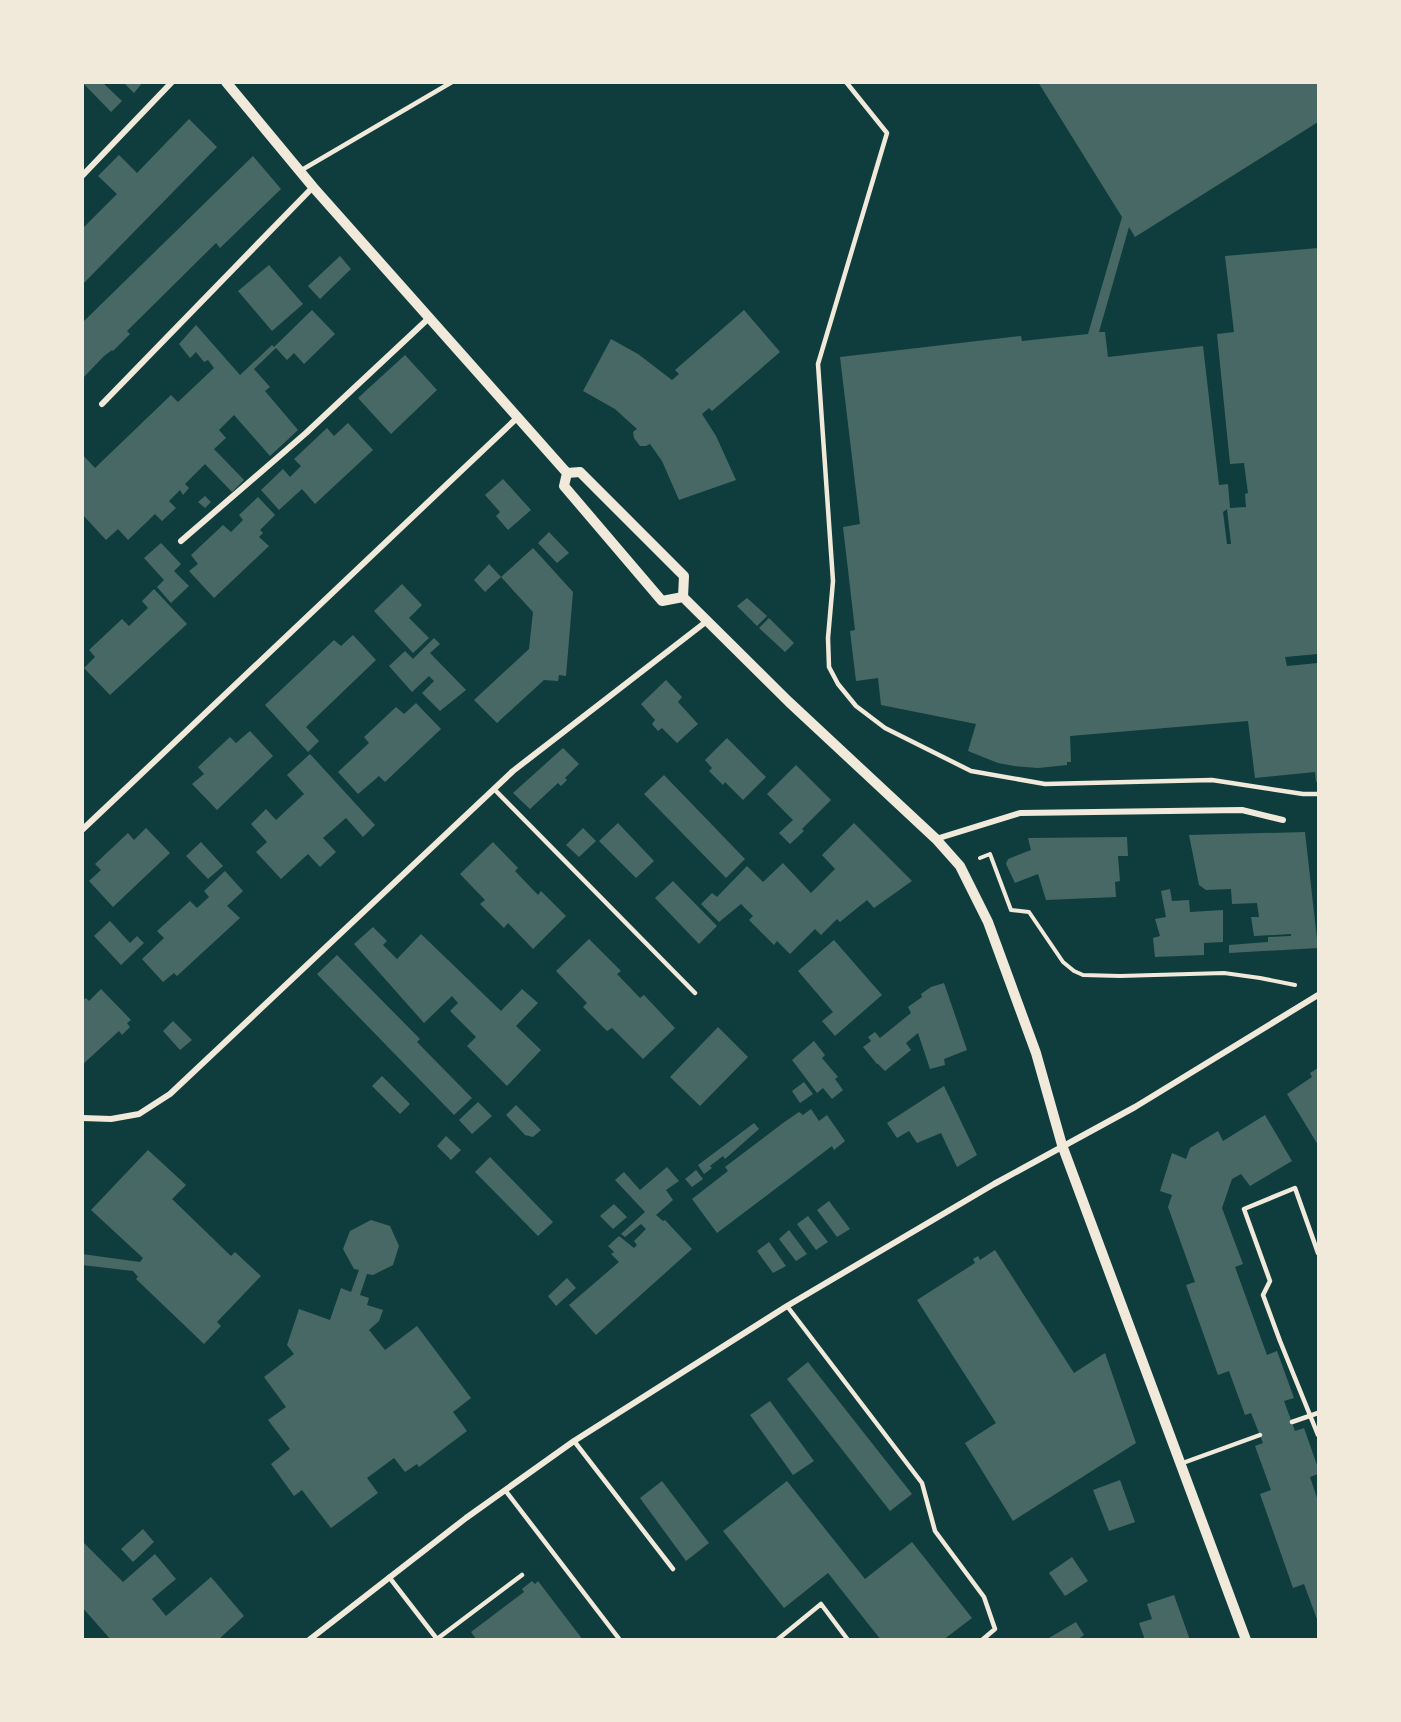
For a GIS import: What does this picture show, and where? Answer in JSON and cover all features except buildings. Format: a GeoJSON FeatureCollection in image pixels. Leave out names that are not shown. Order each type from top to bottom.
{"type":"FeatureCollection","features":[{"type":"Feature","properties":{"kind":"street"},"geometry":{"type":"LineString","coordinates":[[82,176],[172,82]]}},
{"type":"Feature","properties":{"kind":"street"},"geometry":{"type":"LineString","coordinates":[[226,82],[313,187],[567,473]]}},
{"type":"Feature","properties":{"kind":"street"},"geometry":{"type":"LineString","coordinates":[[102,404],[313,187]]}},
{"type":"Feature","properties":{"kind":"street"},"geometry":{"type":"LineString","coordinates":[[181,541],[306,433],[430,317]]}},
{"type":"Feature","properties":{"kind":"street"},"geometry":{"type":"LineString","coordinates":[[82,830],[518,417]]}},
{"type":"Feature","properties":{"kind":"street"},"geometry":{"type":"LineString","coordinates":[[567,473],[580,472],[684,576],[683,597],[789,702],[936,839],[960,867],[988,922],[1033,1045],[1062,1145],[1246,1640]]}},
{"type":"Feature","properties":{"kind":"street"},"geometry":{"type":"LineString","coordinates":[[567,473],[564,486],[663,602],[683,597]]}},
{"type":"Feature","properties":{"kind":"street"},"geometry":{"type":"LineString","coordinates":[[82,1118],[111,1119],[139,1114],[170,1094],[513,771],[708,621]]}},
{"type":"Feature","properties":{"kind":"street"},"geometry":{"type":"LineString","coordinates":[[936,839],[1020,813],[1242,810],[1283,819]]}},
{"type":"Feature","properties":{"kind":"street"},"geometry":{"type":"LineString","coordinates":[[309,1640],[389,1577],[574,1441],[787,1306],[1062,1145],[1135,1107],[1318,995]]}},
{"type":"Feature","properties":{"kind":"lane"},"geometry":{"type":"LineString","coordinates":[[300,171],[452,82]]}},
{"type":"Feature","properties":{"kind":"lane"},"geometry":{"type":"LineString","coordinates":[[846,82],[887,134],[818,364],[833,581],[828,638],[829,667],[838,684],[856,706],[885,728],[971,771],[1045,784],[1212,780],[1303,794],[1318,794]]}},
{"type":"Feature","properties":{"kind":"lane"},"geometry":{"type":"LineString","coordinates":[[494,789],[695,993]]}},
{"type":"Feature","properties":{"kind":"lane"},"geometry":{"type":"LineString","coordinates":[[1318,1253],[1295,1188],[1244,1209],[1270,1281],[1263,1295],[1318,1435]]}},
{"type":"Feature","properties":{"kind":"lane"},"geometry":{"type":"LineString","coordinates":[[787,1306],[922,1483],[935,1531],[984,1597],[995,1629],[982,1640]]}},
{"type":"Feature","properties":{"kind":"lane"},"geometry":{"type":"LineString","coordinates":[[1292,1422],[1318,1413]]}},
{"type":"Feature","properties":{"kind":"lane"},"geometry":{"type":"LineString","coordinates":[[1180,1464],[1260,1435]]}},
{"type":"Feature","properties":{"kind":"lane"},"geometry":{"type":"LineString","coordinates":[[574,1441],[673,1569]]}},
{"type":"Feature","properties":{"kind":"lane"},"geometry":{"type":"LineString","coordinates":[[505,1490],[620,1640]]}},
{"type":"Feature","properties":{"kind":"lane"},"geometry":{"type":"LineString","coordinates":[[389,1577],[437,1640],[522,1575]]}},
{"type":"Feature","properties":{"kind":"lane"},"geometry":{"type":"LineString","coordinates":[[777,1640],[821,1605],[848,1640]]}},
{"type":"Feature","properties":{"kind":"path"},"geometry":{"type":"LineString","coordinates":[[960,867],[990,854],[1011,910],[1029,912],[1064,962],[1083,975],[1224,973],[1300,987]]}}]}
